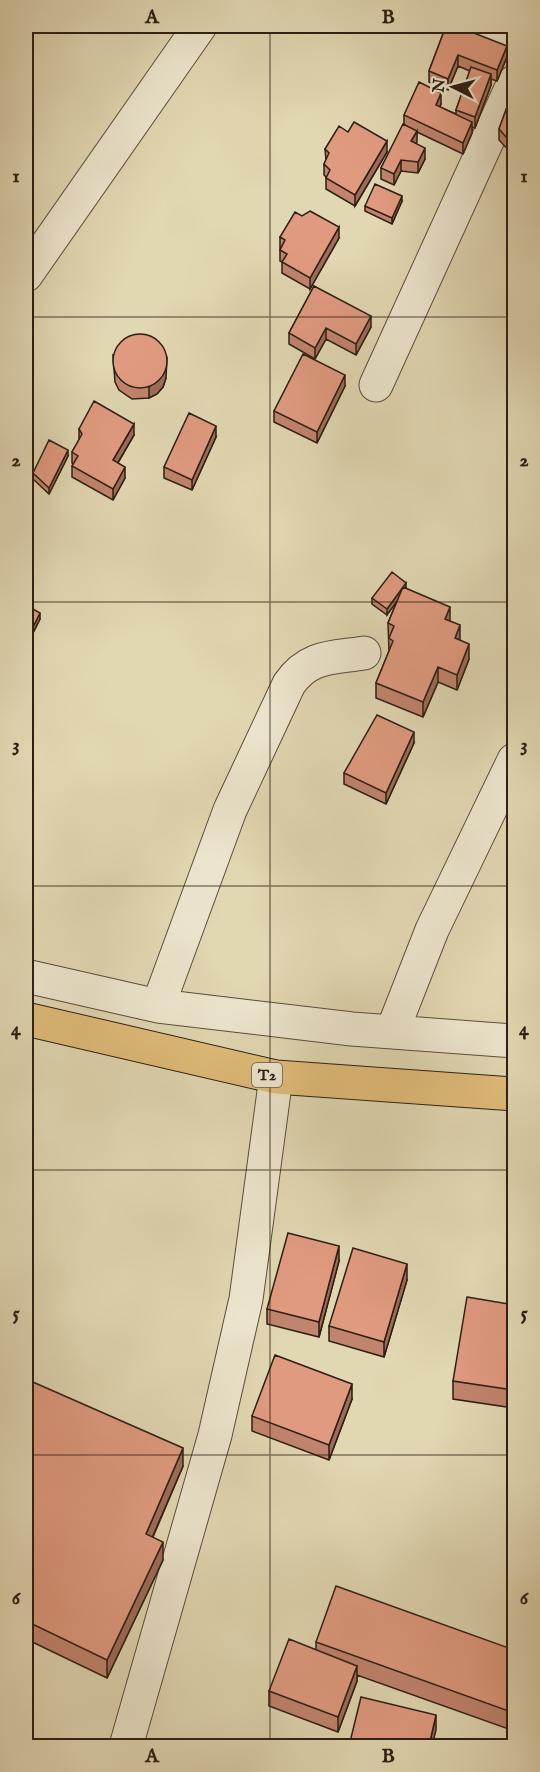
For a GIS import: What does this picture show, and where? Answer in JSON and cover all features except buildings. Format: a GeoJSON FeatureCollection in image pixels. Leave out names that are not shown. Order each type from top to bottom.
{"type":"FeatureCollection","features":[{"type":"Feature","properties":{"kind":"highway","name":"T2"},"geometry":{"type":"LineString","coordinates":[[26,1019],[276,1077],[514,1094]]}},
{"type":"Feature","properties":{"kind":"street"},"geometry":{"type":"LineString","coordinates":[[26,275],[200,26]]}},
{"type":"Feature","properties":{"kind":"street"},"geometry":{"type":"LineString","coordinates":[[492,26],[514,30]]}},
{"type":"Feature","properties":{"kind":"street"},"geometry":{"type":"LineString","coordinates":[[376,385],[514,82]]}},
{"type":"Feature","properties":{"kind":"street"},"geometry":{"type":"LineString","coordinates":[[158,1006],[230,810],[289,684],[298,670],[314,661],[364,652]]}},
{"type":"Feature","properties":{"kind":"street"},"geometry":{"type":"LineString","coordinates":[[392,1032],[432,930],[514,760]]}},
{"type":"Feature","properties":{"kind":"street"},"geometry":{"type":"LineString","coordinates":[[26,976],[158,1006],[352,1029],[514,1041]]}},
{"type":"Feature","properties":{"kind":"street"},"geometry":{"type":"LineString","coordinates":[[126,1746],[215,1435],[246,1299],[276,1077]]}},
{"type":"Feature","properties":{"kind":"street"},"geometry":{"type":"LineString","coordinates":[[146,1551],[178,1562]]}}]}
